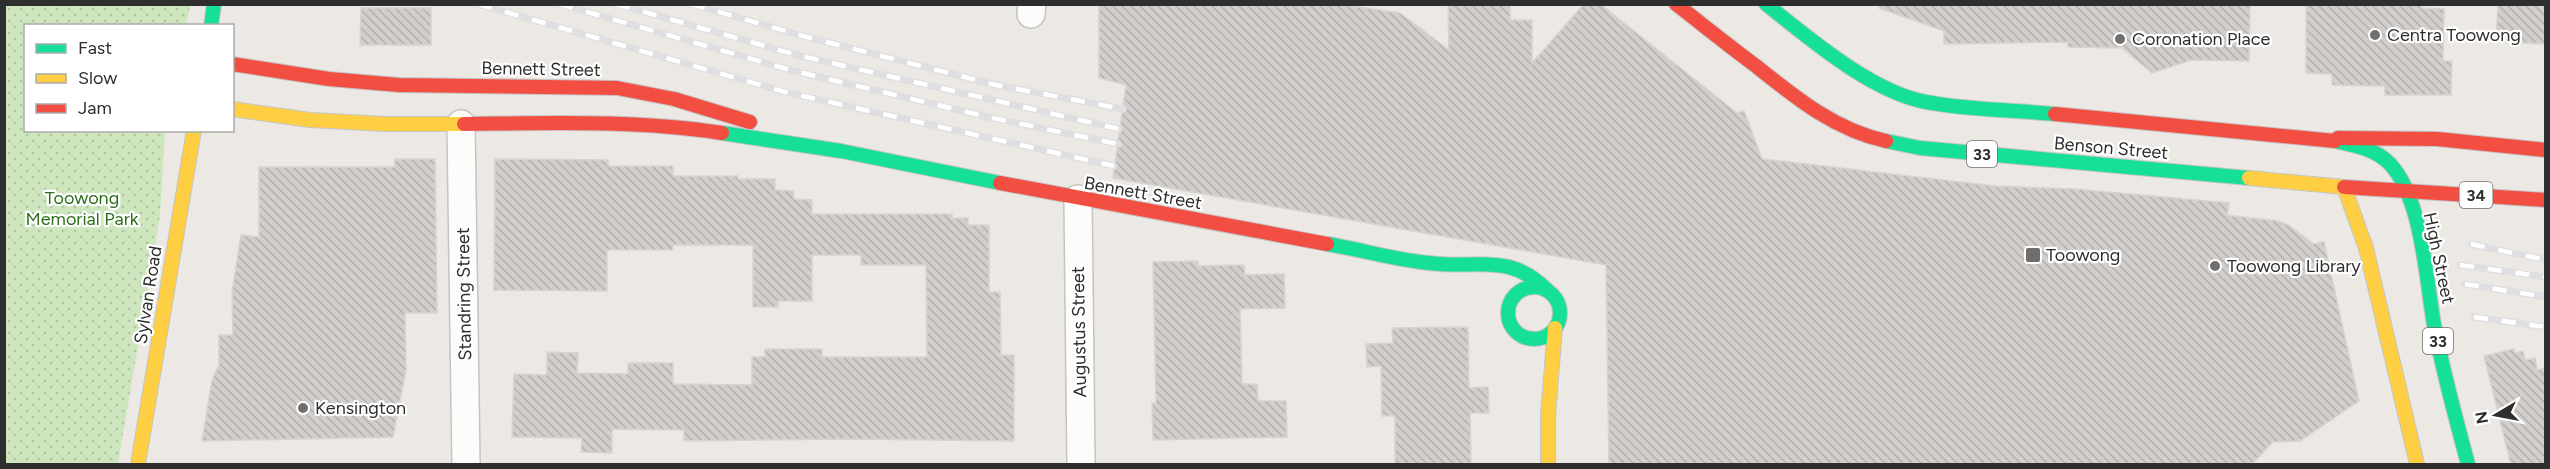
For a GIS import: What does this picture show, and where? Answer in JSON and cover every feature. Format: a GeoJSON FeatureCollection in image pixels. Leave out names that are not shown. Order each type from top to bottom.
{"type":"FeatureCollection","features":[{"type":"Feature","properties":{"kind":"main road"},"geometry":{"type":"LineString","coordinates":[[211,24],[214,4]]}},
{"type":"Feature","properties":{"kind":"main road","name":"Benson Street"},"geometry":{"type":"LineString","coordinates":[[1676,4],[1796,98],[1829,120],[1869,137],[1920,148],[2344,187],[2375,194],[2406,190],[2546,200]]}},
{"type":"Feature","properties":{"kind":"main road","name":"Benson Street"},"geometry":{"type":"LineString","coordinates":[[1766,4],[1869,80],[1898,94],[1925,102],[2327,138],[2437,139],[2546,150]]}},
{"type":"Feature","properties":{"kind":"main road","name":"Bennett Street"},"geometry":{"type":"LineString","coordinates":[[234,64],[366,83],[460,91],[603,87],[631,91],[702,106],[841,151]]}},
{"type":"Feature","properties":{"kind":"main road","name":"Bennett Street"},"geometry":{"type":"LineString","coordinates":[[234,109],[280,117],[345,123],[461,119],[662,125],[841,151],[1078,199],[1439,264],[1509,267],[1533,276],[1547,290]]}},
{"type":"Feature","properties":{"kind":"main road","name":"Sylvan Road"},"geometry":{"type":"LineString","coordinates":[[138,465],[194,132]]}},
{"type":"Feature","properties":{"kind":"main road","name":"High Street"},"geometry":{"type":"LineString","coordinates":[[2327,138],[2400,160],[2448,386],[2468,465]]}},
{"type":"Feature","properties":{"kind":"main road"},"geometry":{"type":"LineString","coordinates":[[2375,194],[2400,160],[2437,139]]}},
{"type":"Feature","properties":{"kind":"main road"},"geometry":{"type":"LineString","coordinates":[[2344,187],[2366,248],[2417,465]]}},
{"type":"Feature","properties":{"kind":"main road"},"geometry":{"type":"LineString","coordinates":[[2366,248],[2371,218]]}},
{"type":"Feature","properties":{"kind":"main road","name":"Bennett Street"},"geometry":{"type":"LineString","coordinates":[[1439,264],[1467,278]]}},
{"type":"Feature","properties":{"kind":"main road"},"geometry":{"type":"LineString","coordinates":[[1508,315],[1512,300],[1521,290],[1534,287],[1547,290],[1559,307],[1559,320],[1555,328],[1548,416],[1548,465]]}},
{"type":"Feature","properties":{"kind":"main road"},"geometry":{"type":"LineString","coordinates":[[1497,297],[1508,315],[1511,326],[1527,338],[1540,338],[1555,328]]}},
{"type":"Feature","properties":{"kind":"main road"},"geometry":{"type":"LineString","coordinates":[[1518,333],[1529,356]]}},
{"type":"Feature","properties":{"kind":"main road"},"geometry":{"type":"LineString","coordinates":[[1538,377],[1548,416]]}},
{"type":"Feature","properties":{"kind":"street","name":"Standring Street"},"geometry":{"type":"LineString","coordinates":[[461,119],[466,465]]}},
{"type":"Feature","properties":{"kind":"street","name":"Augustus Street"},"geometry":{"type":"LineString","coordinates":[[1078,199],[1081,465]]}},
{"type":"Feature","properties":{"kind":"green space","name":"Toowong Memorial Park"},"geometry":{"type":"Polygon","coordinates":[[[4,5],[190,5],[186,24],[24,24],[24,132],[165,132],[160,216],[118,464],[5,464],[4,5]]]}},
{"type":"Feature","properties":{"kind":"building"},"geometry":{"type":"Polygon","coordinates":[[[1099,4],[1338,4],[1400,13],[1449,50],[1448,4],[1510,4],[1510,20],[1532,20],[1532,63],[1584,4],[1600,4],[1737,113],[1744,111],[1762,159],[1995,186],[2074,189],[2229,203],[2227,215],[2278,221],[2288,225],[2314,244],[2324,242],[2359,401],[2300,441],[2273,442],[2251,465],[1609,465],[1606,265],[1113,178],[1126,85],[1099,78],[1099,4]]]}},
{"type":"Feature","properties":{"kind":"building"},"geometry":{"type":"Polygon","coordinates":[[[1880,4],[2250,4],[2249,61],[2191,60],[2152,73],[2122,48],[2068,47],[2068,42],[1944,44],[1944,31],[1879,8],[1880,4]]]}},
{"type":"Feature","properties":{"kind":"building","name":"Centra Toowong"},"geometry":{"type":"Polygon","coordinates":[[[2306,4],[2421,4],[2421,8],[2444,9],[2443,61],[2452,61],[2451,95],[2385,95],[2385,86],[2332,85],[2332,74],[2306,73],[2306,4]]]}},
{"type":"Feature","properties":{"kind":"building"},"geometry":{"type":"Polygon","coordinates":[[[2498,4],[2546,4],[2546,44],[2496,42],[2498,4]]]}},
{"type":"Feature","properties":{"kind":"building"},"geometry":{"type":"Polygon","coordinates":[[[361,8],[431,8],[431,45],[360,45],[361,8]]]}},
{"type":"Feature","properties":{"kind":"building"},"geometry":{"type":"Polygon","coordinates":[[[395,159],[435,159],[437,313],[405,313],[406,370],[393,437],[202,441],[212,380],[219,365],[219,335],[233,335],[232,292],[241,235],[259,237],[259,167],[395,167],[395,159]]]}},
{"type":"Feature","properties":{"kind":"building"},"geometry":{"type":"Polygon","coordinates":[[[495,159],[608,160],[608,166],[673,166],[673,176],[738,176],[738,179],[775,179],[775,190],[794,191],[794,199],[812,200],[812,214],[952,214],[952,218],[968,218],[968,225],[989,225],[989,292],[1000,292],[1001,355],[1014,355],[1014,441],[848,439],[684,441],[684,430],[612,429],[612,453],[581,452],[582,438],[512,437],[514,374],[547,375],[547,352],[578,353],[577,373],[628,374],[628,363],[673,363],[673,384],[752,385],[752,357],[765,357],[765,349],[822,349],[822,357],[927,357],[926,265],[861,265],[861,255],[812,255],[812,301],[778,301],[778,307],[753,307],[753,245],[673,245],[673,250],[607,250],[607,291],[494,290],[495,159]]]}},
{"type":"Feature","properties":{"kind":"building"},"geometry":{"type":"Polygon","coordinates":[[[1198,261],[1198,266],[1244,265],[1245,275],[1284,274],[1285,308],[1240,309],[1242,384],[1257,384],[1258,401],[1286,401],[1287,437],[1153,440],[1152,403],[1156,403],[1153,262],[1198,261]]]}},
{"type":"Feature","properties":{"kind":"building"},"geometry":{"type":"Polygon","coordinates":[[[1468,327],[1469,388],[1488,387],[1489,413],[1470,413],[1471,465],[1395,465],[1395,416],[1382,416],[1381,366],[1367,367],[1366,344],[1393,343],[1392,328],[1468,327]]]}},
{"type":"Feature","properties":{"kind":"building"},"geometry":{"type":"Polygon","coordinates":[[[2514,349],[2515,353],[2523,351],[2525,360],[2535,358],[2537,370],[2546,368],[2546,465],[2511,465],[2484,356],[2514,349]]]}},
{"type":"Feature","properties":{"kind":"railway"},"geometry":{"type":"LineString","coordinates":[[478,4],[785,92],[1114,166]]}},
{"type":"Feature","properties":{"kind":"railway"},"geometry":{"type":"LineString","coordinates":[[559,4],[794,71],[988,117],[1118,144]]}},
{"type":"Feature","properties":{"kind":"railway"},"geometry":{"type":"LineString","coordinates":[[616,4],[797,55],[1119,129]]}},
{"type":"Feature","properties":{"kind":"railway"},"geometry":{"type":"LineString","coordinates":[[691,4],[803,36],[996,85],[1123,109]]}},
{"type":"Feature","properties":{"kind":"railway"},"geometry":{"type":"LineString","coordinates":[[2471,244],[2546,260]]}},
{"type":"Feature","properties":{"kind":"railway"},"geometry":{"type":"LineString","coordinates":[[2460,265],[2546,277]]}},
{"type":"Feature","properties":{"kind":"railway"},"geometry":{"type":"LineString","coordinates":[[2465,284],[2546,297]]}},
{"type":"Feature","properties":{"kind":"railway"},"geometry":{"type":"LineString","coordinates":[[2474,317],[2546,327]]}},
{"type":"Feature","properties":{"kind":"traffic: fast"},"geometry":{"type":"LineString","coordinates":[[211,24],[214,4]]}},
{"type":"Feature","properties":{"kind":"traffic: fast"},"geometry":{"type":"LineString","coordinates":[[1766,4],[1841,62],[1863,76],[1905,96],[1958,107],[2055,114]]}},
{"type":"Feature","properties":{"kind":"traffic: fast"},"geometry":{"type":"LineString","coordinates":[[722,133],[841,151],[1000,183]]}},
{"type":"Feature","properties":{"kind":"traffic: fast"},"geometry":{"type":"LineString","coordinates":[[1886,141],[1920,148],[2249,178]]}},
{"type":"Feature","properties":{"kind":"traffic: fast"},"geometry":{"type":"LineString","coordinates":[[2335,141],[2364,148],[2384,159],[2401,179],[2410,198],[2422,242],[2439,347],[2468,464]]}},
{"type":"Feature","properties":{"kind":"traffic: fast"},"geometry":{"type":"LineString","coordinates":[[1327,244],[1426,263],[1509,267],[1534,279],[1547,290]]}},
{"type":"Feature","properties":{"kind":"traffic: fast"},"geometry":{"type":"LineString","coordinates":[[1534,287],[1548,291],[1556,299],[1560,313],[1556,327],[1548,335],[1534,339],[1520,335],[1512,327],[1508,313],[1512,299],[1520,291],[1534,287]]}},
{"type":"Feature","properties":{"kind":"traffic: slow"},"geometry":{"type":"LineString","coordinates":[[234,109],[310,120],[386,124],[464,124]]}},
{"type":"Feature","properties":{"kind":"traffic: slow"},"geometry":{"type":"LineString","coordinates":[[138,464],[194,132]]}},
{"type":"Feature","properties":{"kind":"traffic: slow"},"geometry":{"type":"LineString","coordinates":[[2249,178],[2344,187],[2366,248],[2417,464]]}},
{"type":"Feature","properties":{"kind":"traffic: slow"},"geometry":{"type":"LineString","coordinates":[[1548,464],[1548,416],[1555,328]]}},
{"type":"Feature","properties":{"kind":"traffic: jam"},"geometry":{"type":"LineString","coordinates":[[1676,4],[1786,90],[1817,111],[1850,129],[1886,141]]}},
{"type":"Feature","properties":{"kind":"traffic: jam"},"geometry":{"type":"LineString","coordinates":[[234,64],[329,79],[399,85],[617,88],[674,99],[750,122]]}},
{"type":"Feature","properties":{"kind":"traffic: jam"},"geometry":{"type":"LineString","coordinates":[[2055,114],[2335,141]]}},
{"type":"Feature","properties":{"kind":"traffic: jam"},"geometry":{"type":"LineString","coordinates":[[464,124],[626,124],[722,133]]}},
{"type":"Feature","properties":{"kind":"traffic: jam"},"geometry":{"type":"LineString","coordinates":[[2338,138],[2437,139],[2546,150]]}},
{"type":"Feature","properties":{"kind":"traffic: jam"},"geometry":{"type":"LineString","coordinates":[[1000,183],[1327,244]]}},
{"type":"Feature","properties":{"kind":"traffic: jam"},"geometry":{"type":"LineString","coordinates":[[2344,187],[2546,200]]}},
{"type":"Feature","properties":{"kind":"place","name":"Centra Toowong"},"geometry":{"type":"Point","coordinates":[2375,35]}},
{"type":"Feature","properties":{"kind":"place","name":"Coronation Place"},"geometry":{"type":"Point","coordinates":[2120,39]}},
{"type":"Feature","properties":{"kind":"place","name":"Toowong"},"geometry":{"type":"Point","coordinates":[2033,255]}},
{"type":"Feature","properties":{"kind":"place","name":"Toowong Library"},"geometry":{"type":"Point","coordinates":[2215,266]}},
{"type":"Feature","properties":{"kind":"place","name":"Kensington"},"geometry":{"type":"Point","coordinates":[303,408]}}]}
